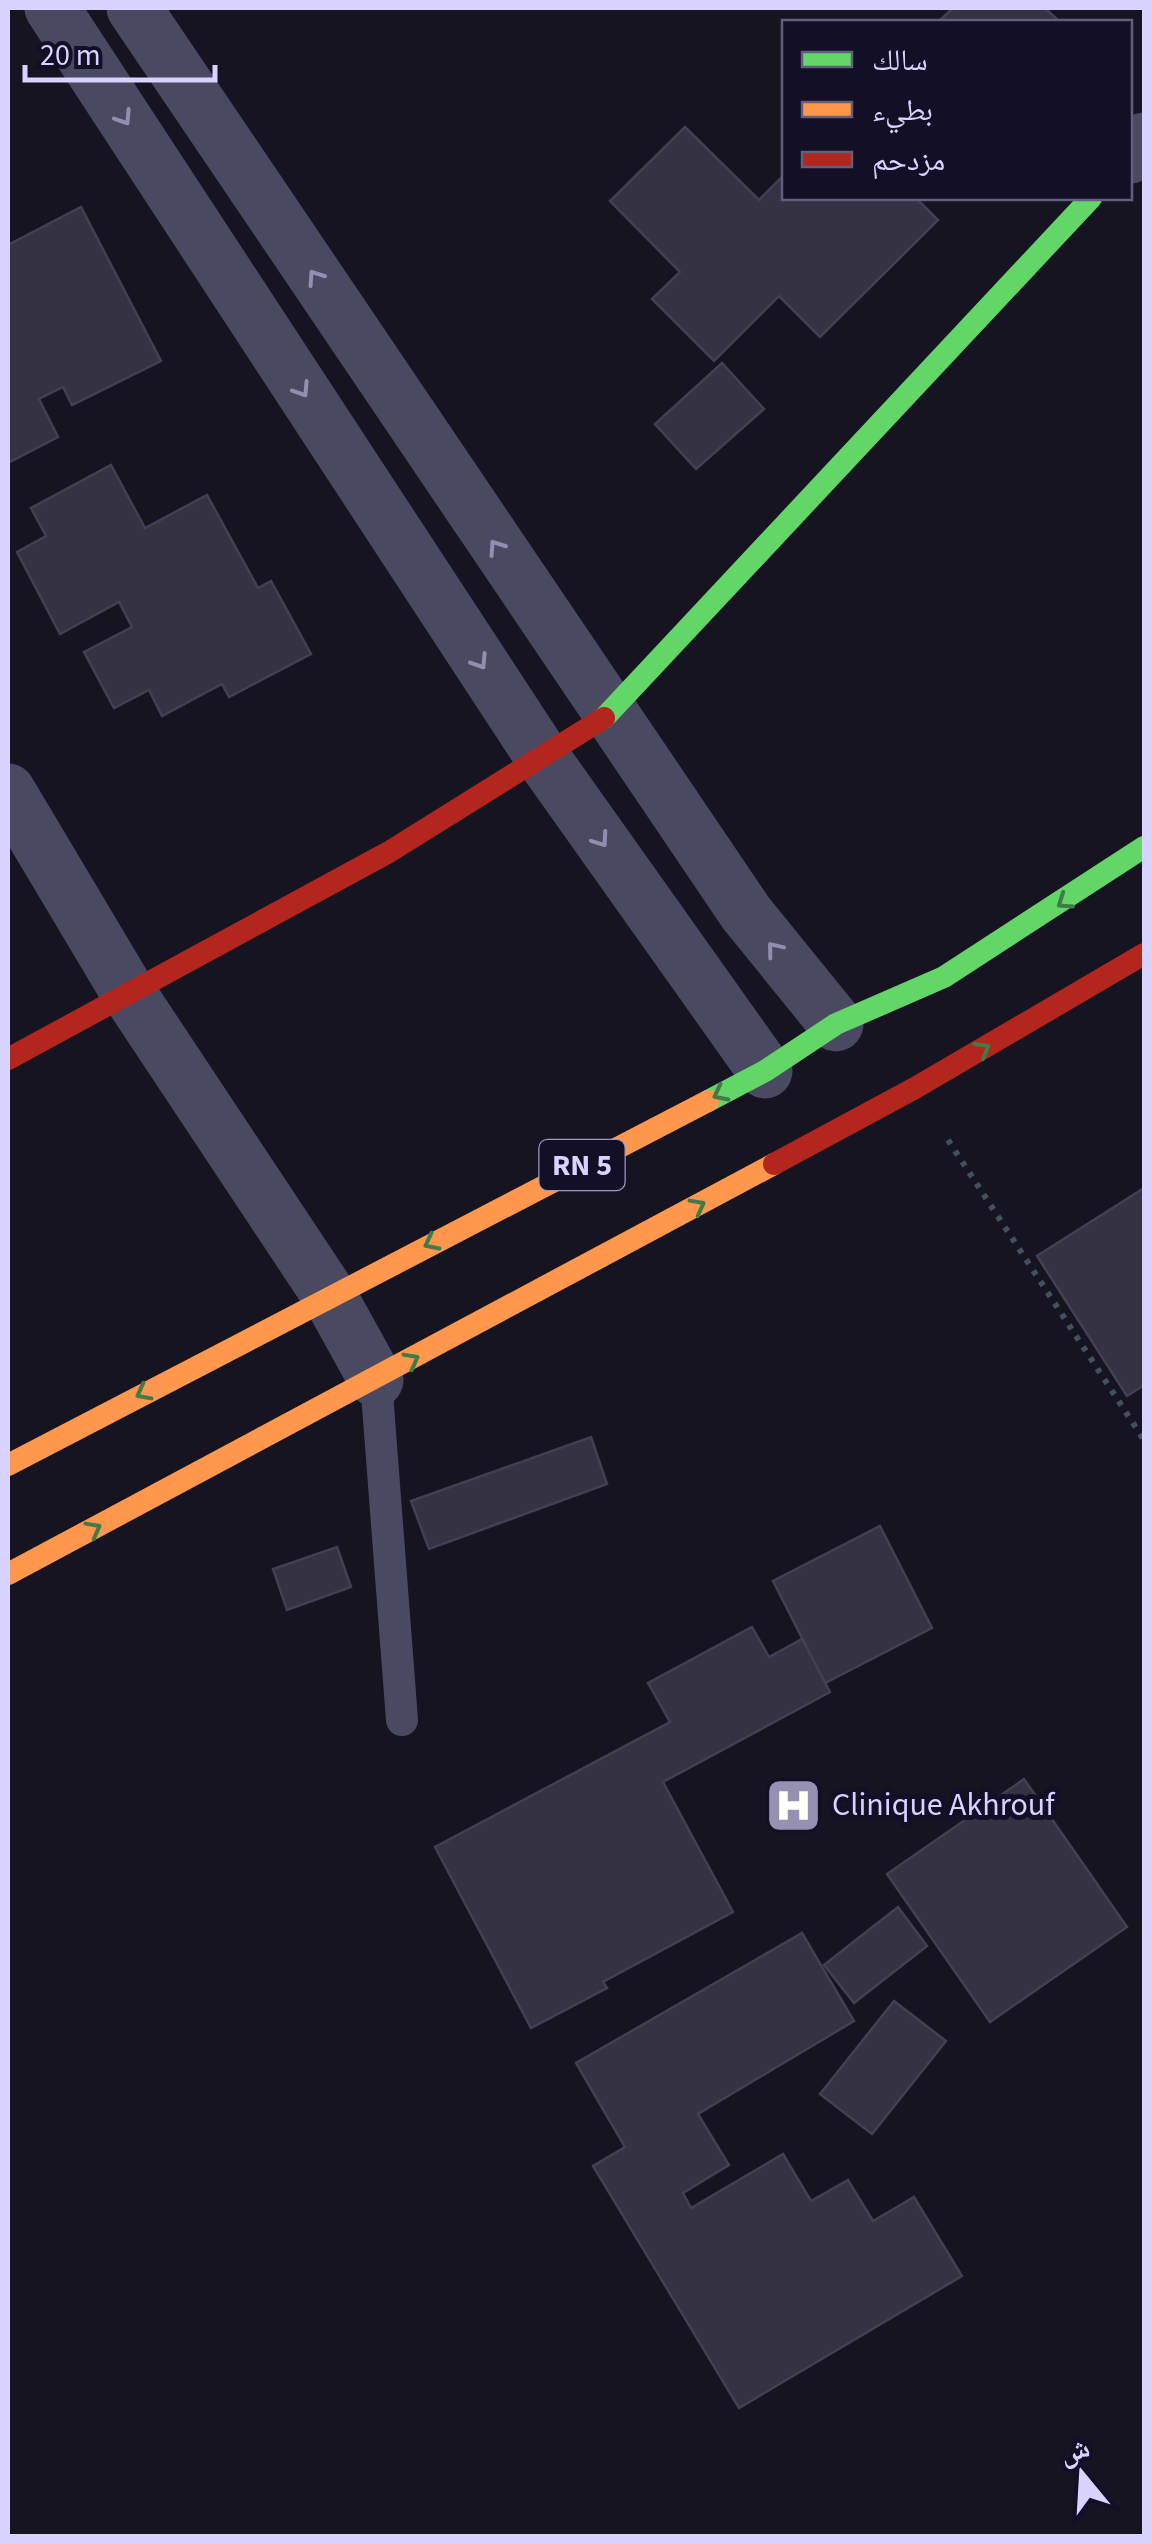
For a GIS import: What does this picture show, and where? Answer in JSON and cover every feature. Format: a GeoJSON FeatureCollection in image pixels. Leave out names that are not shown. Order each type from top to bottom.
{"type":"FeatureCollection","features":[{"type":"Feature","properties":{"kind":"main road"},"geometry":{"type":"LineString","coordinates":[[8,1059],[126,989],[462,811],[545,761],[609,714],[1089,200]]}},
{"type":"Feature","properties":{"kind":"main road","name":"RN 5"},"geometry":{"type":"LineString","coordinates":[[8,1465],[765,1070],[836,1024],[944,977],[1144,847]]}},
{"type":"Feature","properties":{"kind":"main road"},"geometry":{"type":"LineString","coordinates":[[8,1574],[915,1088],[1144,954]]}},
{"type":"Feature","properties":{"kind":"street"},"geometry":{"type":"LineString","coordinates":[[52,8],[545,761],[765,1070]]}},
{"type":"Feature","properties":{"kind":"street"},"geometry":{"type":"LineString","coordinates":[[134,8],[746,913],[836,1024]]}},
{"type":"Feature","properties":{"kind":"street"},"geometry":{"type":"LineString","coordinates":[[8,791],[126,989],[329,1296],[376,1380]]}},
{"type":"Feature","properties":{"kind":"lane"},"geometry":{"type":"LineString","coordinates":[[376,1380],[402,1720]]}},
{"type":"Feature","properties":{"kind":"path"},"geometry":{"type":"LineString","coordinates":[[915,1088],[1144,1440]]}},
{"type":"Feature","properties":{"kind":"building"},"geometry":{"type":"Polygon","coordinates":[[[953,8],[1045,8],[1058,20],[940,20],[953,8]]]}},
{"type":"Feature","properties":{"kind":"building"},"geometry":{"type":"Polygon","coordinates":[[[685,127],[759,200],[782,177],[782,200],[918,200],[938,220],[820,337],[779,296],[714,361],[652,299],[680,272],[610,201],[685,127]]]}},
{"type":"Feature","properties":{"kind":"building"},"geometry":{"type":"Polygon","coordinates":[[[81,207],[161,361],[72,405],[63,387],[39,399],[58,437],[8,463],[8,245],[81,207]]]}},
{"type":"Feature","properties":{"kind":"building"},"geometry":{"type":"Polygon","coordinates":[[[722,363],[764,409],[696,469],[655,424],[722,363]]]}},
{"type":"Feature","properties":{"kind":"building"},"geometry":{"type":"Polygon","coordinates":[[[111,465],[145,528],[207,495],[258,588],[271,581],[311,654],[229,697],[222,684],[162,716],[149,690],[114,708],[84,652],[132,627],[119,602],[60,634],[17,552],[46,536],[31,508],[111,465]]]}},
{"type":"Feature","properties":{"kind":"building"},"geometry":{"type":"Polygon","coordinates":[[[1144,1188],[1144,1385],[1127,1396],[1037,1256],[1144,1188]]]}},
{"type":"Feature","properties":{"kind":"building"},"geometry":{"type":"Polygon","coordinates":[[[591,1437],[607,1484],[429,1549],[411,1501],[591,1437]]]}},
{"type":"Feature","properties":{"kind":"building"},"geometry":{"type":"Polygon","coordinates":[[[880,1526],[932,1628],[825,1683],[773,1581],[880,1526]]]}},
{"type":"Feature","properties":{"kind":"building"},"geometry":{"type":"Polygon","coordinates":[[[337,1547],[351,1587],[287,1610],[273,1569],[337,1547]]]}},
{"type":"Feature","properties":{"kind":"building"},"geometry":{"type":"Polygon","coordinates":[[[752,1627],[769,1657],[802,1639],[830,1692],[663,1782],[733,1912],[603,1982],[607,1988],[531,2028],[435,1847],[670,1722],[648,1683],[752,1627]]]}},
{"type":"Feature","properties":{"kind":"building"},"geometry":{"type":"Polygon","coordinates":[[[1024,1779],[1127,1927],[990,2022],[887,1874],[1024,1779]]]}},
{"type":"Feature","properties":{"kind":"building"},"geometry":{"type":"Polygon","coordinates":[[[898,1907],[927,1946],[854,2003],[824,1965],[898,1907]]]}},
{"type":"Feature","properties":{"kind":"building"},"geometry":{"type":"Polygon","coordinates":[[[802,1933],[854,2021],[698,2114],[729,2165],[683,2193],[691,2208],[783,2154],[811,2201],[848,2180],[873,2221],[914,2197],[962,2276],[739,2408],[593,2166],[625,2147],[576,2063],[802,1933]]]}},
{"type":"Feature","properties":{"kind":"building"},"geometry":{"type":"Polygon","coordinates":[[[894,2001],[946,2041],[872,2134],[820,2094],[894,2001]]]}},
{"type":"Feature","properties":{"kind":"traffic: fast"},"geometry":{"type":"LineString","coordinates":[[604,718],[1089,200]]}},
{"type":"Feature","properties":{"kind":"traffic: fast"},"geometry":{"type":"LineString","coordinates":[[708,1101],[765,1071],[836,1024],[944,977],[1144,847]]}},
{"type":"Feature","properties":{"kind":"traffic: slow"},"geometry":{"type":"LineString","coordinates":[[8,1465],[708,1101]]}},
{"type":"Feature","properties":{"kind":"traffic: slow"},"geometry":{"type":"LineString","coordinates":[[8,1574],[774,1164]]}},
{"type":"Feature","properties":{"kind":"traffic: jam"},"geometry":{"type":"LineString","coordinates":[[8,1059],[389,852],[604,718]]}},
{"type":"Feature","properties":{"kind":"traffic: jam"},"geometry":{"type":"LineString","coordinates":[[774,1164],[915,1088],[1144,954]]}},
{"type":"Feature","properties":{"kind":"place","name":"Clinique Akhrouf"},"geometry":{"type":"Point","coordinates":[793,1805]}}]}
